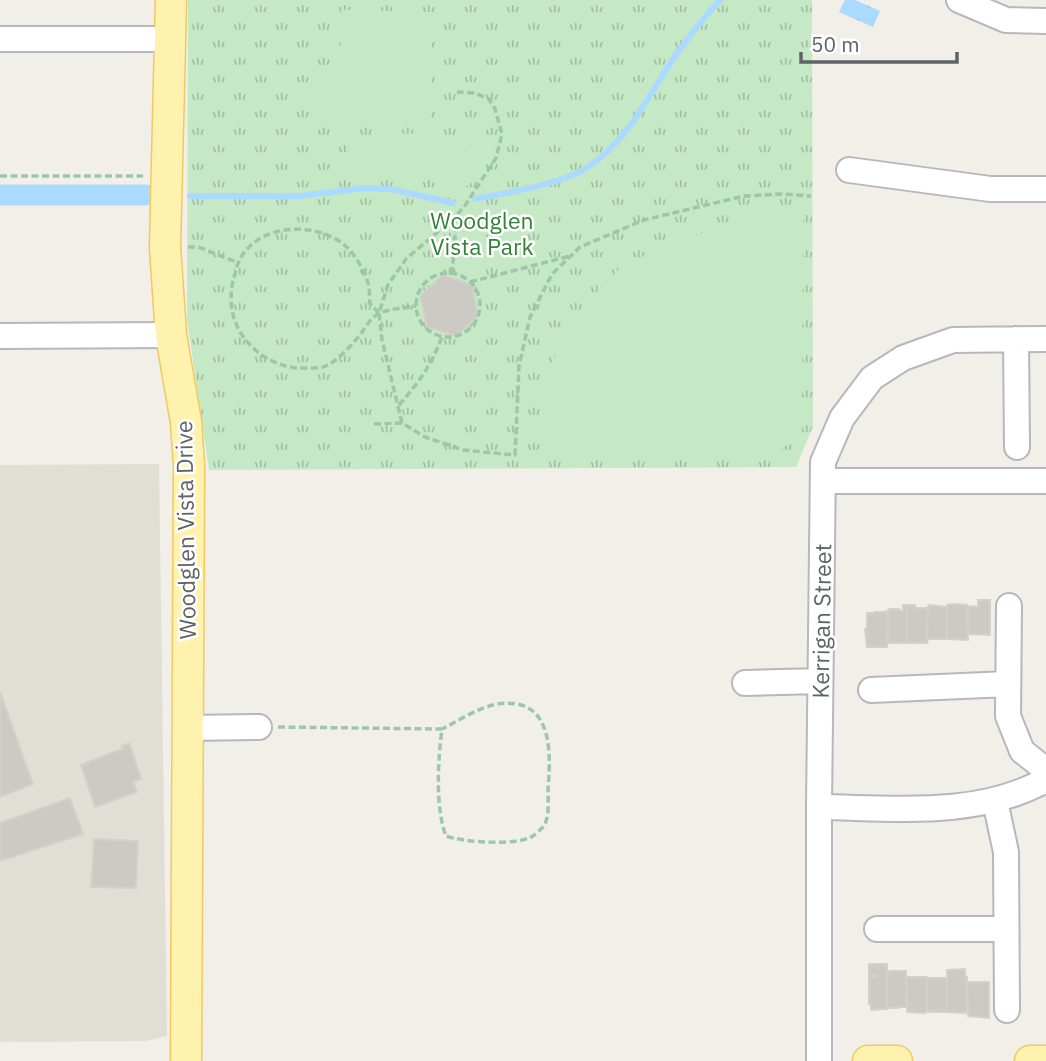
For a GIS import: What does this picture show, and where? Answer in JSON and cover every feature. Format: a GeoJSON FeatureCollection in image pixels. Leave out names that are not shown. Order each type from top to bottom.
{"type":"FeatureCollection","features":[{"type":"Feature","properties":{"kind":"main road","name":"Woodglen Vista Drive"},"geometry":{"type":"LineString","coordinates":[[171,0],[165,247],[172,335],[186,422],[189,466],[186,1061]]}},
{"type":"Feature","properties":{"kind":"main road"},"geometry":{"type":"LineString","coordinates":[[868,1061],[897,1061]]}},
{"type":"Feature","properties":{"kind":"main road"},"geometry":{"type":"LineString","coordinates":[[1030,1061],[1046,1061]]}},
{"type":"Feature","properties":{"kind":"street"},"geometry":{"type":"LineString","coordinates":[[959,0],[1006,19],[1046,21]]}},
{"type":"Feature","properties":{"kind":"street"},"geometry":{"type":"LineString","coordinates":[[0,39],[171,39]]}},
{"type":"Feature","properties":{"kind":"street"},"geometry":{"type":"LineString","coordinates":[[849,170],[990,189],[1046,189]]}},
{"type":"Feature","properties":{"kind":"street"},"geometry":{"type":"LineString","coordinates":[[0,336],[172,335]]}},
{"type":"Feature","properties":{"kind":"street","name":"Kerrigan Street"},"geometry":{"type":"LineString","coordinates":[[819,1061],[823,462],[842,418],[872,378],[903,358],[953,340],[1046,339]]}},
{"type":"Feature","properties":{"kind":"street"},"geometry":{"type":"LineString","coordinates":[[1016,340],[1017,447]]}},
{"type":"Feature","properties":{"kind":"street"},"geometry":{"type":"LineString","coordinates":[[823,481],[1046,481]]}},
{"type":"Feature","properties":{"kind":"street"},"geometry":{"type":"LineString","coordinates":[[1009,606],[1008,716],[1022,751],[1046,770]]}},
{"type":"Feature","properties":{"kind":"street"},"geometry":{"type":"LineString","coordinates":[[745,683],[820,681]]}},
{"type":"Feature","properties":{"kind":"street"},"geometry":{"type":"LineString","coordinates":[[871,690],[1008,684]]}},
{"type":"Feature","properties":{"kind":"street"},"geometry":{"type":"LineString","coordinates":[[186,728],[259,727]]}},
{"type":"Feature","properties":{"kind":"street"},"geometry":{"type":"LineString","coordinates":[[819,807],[933,809],[995,800],[1026,791],[1046,780]]}},
{"type":"Feature","properties":{"kind":"street"},"geometry":{"type":"LineString","coordinates":[[995,800],[1006,852],[1007,1010]]}},
{"type":"Feature","properties":{"kind":"street"},"geometry":{"type":"LineString","coordinates":[[877,929],[1005,929]]}},
{"type":"Feature","properties":{"kind":"path"},"geometry":{"type":"LineString","coordinates":[[402,423],[382,340],[379,313],[387,285],[406,259],[464,207],[496,158],[502,134],[495,109],[489,99],[475,93],[457,92]]}},
{"type":"Feature","properties":{"kind":"path"},"geometry":{"type":"LineString","coordinates":[[0,176],[166,176]]}},
{"type":"Feature","properties":{"kind":"path"},"geometry":{"type":"LineString","coordinates":[[374,424],[402,423],[425,437],[463,450],[515,455],[519,366],[530,317],[552,274],[580,247],[644,220],[744,196],[811,196]]}},
{"type":"Feature","properties":{"kind":"path"},"geometry":{"type":"LineString","coordinates":[[452,274],[456,227],[454,218]]}},
{"type":"Feature","properties":{"kind":"path"},"geometry":{"type":"LineString","coordinates":[[379,313],[370,304],[368,282],[359,262],[343,243],[325,234],[308,230],[277,231],[261,237],[248,248],[239,263],[231,289],[231,310],[247,343],[263,358],[296,368],[325,366],[351,346],[369,321],[379,313],[416,306]]}},
{"type":"Feature","properties":{"kind":"path"},"geometry":{"type":"LineString","coordinates":[[165,247],[198,247],[239,263]]}},
{"type":"Feature","properties":{"kind":"path"},"geometry":{"type":"LineString","coordinates":[[470,282],[571,256]]}},
{"type":"Feature","properties":{"kind":"path"},"geometry":{"type":"LineString","coordinates":[[444,273],[465,278],[470,282],[478,294],[480,304],[475,324],[458,336],[448,338],[428,331],[421,323],[416,306],[419,292],[425,283],[444,273]]}},
{"type":"Feature","properties":{"kind":"path"},"geometry":{"type":"LineString","coordinates":[[398,406],[433,360],[442,337]]}},
{"type":"Feature","properties":{"kind":"path"},"geometry":{"type":"LineString","coordinates":[[259,727],[442,729],[483,707],[519,704],[534,712],[548,738],[550,768],[547,816],[543,827],[530,838],[505,843],[446,836],[442,825],[438,762],[442,729]]}},
{"type":"Feature","properties":{"kind":"shaded area"},"geometry":{"type":"Polygon","coordinates":[[[159,464],[167,1036],[146,1041],[0,1042],[0,465],[159,464]]]}},
{"type":"Feature","properties":{"kind":"green space","name":"Woodglen Vista Park"},"geometry":{"type":"Polygon","coordinates":[[[188,0],[812,0],[813,426],[796,467],[209,470],[187,319],[188,0]]]}},
{"type":"Feature","properties":{"kind":"green space"},"geometry":{"type":"Polygon","coordinates":[[[341,10],[432,12],[431,123],[316,123],[319,66],[340,64],[341,10]]]}},
{"type":"Feature","properties":{"kind":"green space"},"geometry":{"type":"Polygon","coordinates":[[[443,133],[472,146],[486,140],[496,144],[479,176],[465,187],[448,189],[426,178],[410,175],[363,175],[350,166],[347,159],[353,140],[377,134],[443,133]]]}},
{"type":"Feature","properties":{"kind":"green space"},"geometry":{"type":"Polygon","coordinates":[[[803,211],[802,430],[779,452],[545,453],[546,408],[555,354],[585,305],[619,269],[667,244],[771,213],[803,211]]]}},
{"type":"Feature","properties":{"kind":"water"},"geometry":{"type":"Polygon","coordinates":[[[845,0],[855,0],[880,11],[873,27],[839,12],[845,0]]]}},
{"type":"Feature","properties":{"kind":"building"},"geometry":{"type":"Polygon","coordinates":[[[443,275],[472,285],[478,316],[456,336],[427,327],[420,296],[443,275]]]}},
{"type":"Feature","properties":{"kind":"building"},"geometry":{"type":"Polygon","coordinates":[[[978,600],[990,600],[990,635],[968,634],[968,606],[978,607],[978,600]]]}},
{"type":"Feature","properties":{"kind":"building"},"geometry":{"type":"Polygon","coordinates":[[[903,605],[907,605],[907,643],[888,643],[888,611],[903,611],[903,605]]]}},
{"type":"Feature","properties":{"kind":"building"},"geometry":{"type":"Polygon","coordinates":[[[907,605],[915,605],[915,608],[928,606],[927,643],[907,643],[907,605]]]}},
{"type":"Feature","properties":{"kind":"building"},"geometry":{"type":"Polygon","coordinates":[[[929,605],[947,607],[947,639],[928,639],[927,643],[929,605]]]}},
{"type":"Feature","properties":{"kind":"building"},"geometry":{"type":"Polygon","coordinates":[[[947,605],[967,605],[968,640],[947,639],[947,605]]]}},
{"type":"Feature","properties":{"kind":"building"},"geometry":{"type":"Polygon","coordinates":[[[886,611],[887,647],[867,647],[867,613],[886,611]]]}},
{"type":"Feature","properties":{"kind":"building"},"geometry":{"type":"Polygon","coordinates":[[[0,692],[33,784],[0,797],[0,692]]]}},
{"type":"Feature","properties":{"kind":"building"},"geometry":{"type":"Polygon","coordinates":[[[129,743],[141,779],[133,782],[137,792],[95,807],[81,765],[122,749],[122,746],[129,743]]]}},
{"type":"Feature","properties":{"kind":"building"},"geometry":{"type":"Polygon","coordinates":[[[70,798],[83,834],[0,861],[0,823],[70,798]]]}},
{"type":"Feature","properties":{"kind":"building"},"geometry":{"type":"Polygon","coordinates":[[[94,839],[138,841],[136,888],[91,887],[94,839]]]}},
{"type":"Feature","properties":{"kind":"building"},"geometry":{"type":"Polygon","coordinates":[[[869,964],[887,964],[887,1009],[871,1010],[869,977],[876,975],[869,975],[869,964]]]}},
{"type":"Feature","properties":{"kind":"building"},"geometry":{"type":"Polygon","coordinates":[[[965,969],[967,1012],[947,1012],[947,970],[965,969]]]}},
{"type":"Feature","properties":{"kind":"building"},"geometry":{"type":"Polygon","coordinates":[[[889,971],[906,971],[907,1007],[887,1007],[889,971]]]}},
{"type":"Feature","properties":{"kind":"building"},"geometry":{"type":"Polygon","coordinates":[[[906,977],[927,977],[927,1012],[907,1012],[906,977]]]}},
{"type":"Feature","properties":{"kind":"building"},"geometry":{"type":"Polygon","coordinates":[[[927,978],[947,978],[947,1012],[927,1011],[927,978]]]}},
{"type":"Feature","properties":{"kind":"building"},"geometry":{"type":"Polygon","coordinates":[[[967,982],[989,982],[989,1018],[968,1016],[967,982]]]}},
{"type":"Feature","properties":{"kind":"waterway"},"geometry":{"type":"LineString","coordinates":[[475,199],[564,178],[588,167],[602,156],[625,131],[678,51],[720,0]]}},
{"type":"Feature","properties":{"kind":"waterway"},"geometry":{"type":"LineString","coordinates":[[190,196],[300,196],[365,188],[390,189],[453,203]]}},
{"type":"Feature","properties":{"kind":"waterway"},"geometry":{"type":"LineString","coordinates":[[0,195],[146,195]]}}]}
